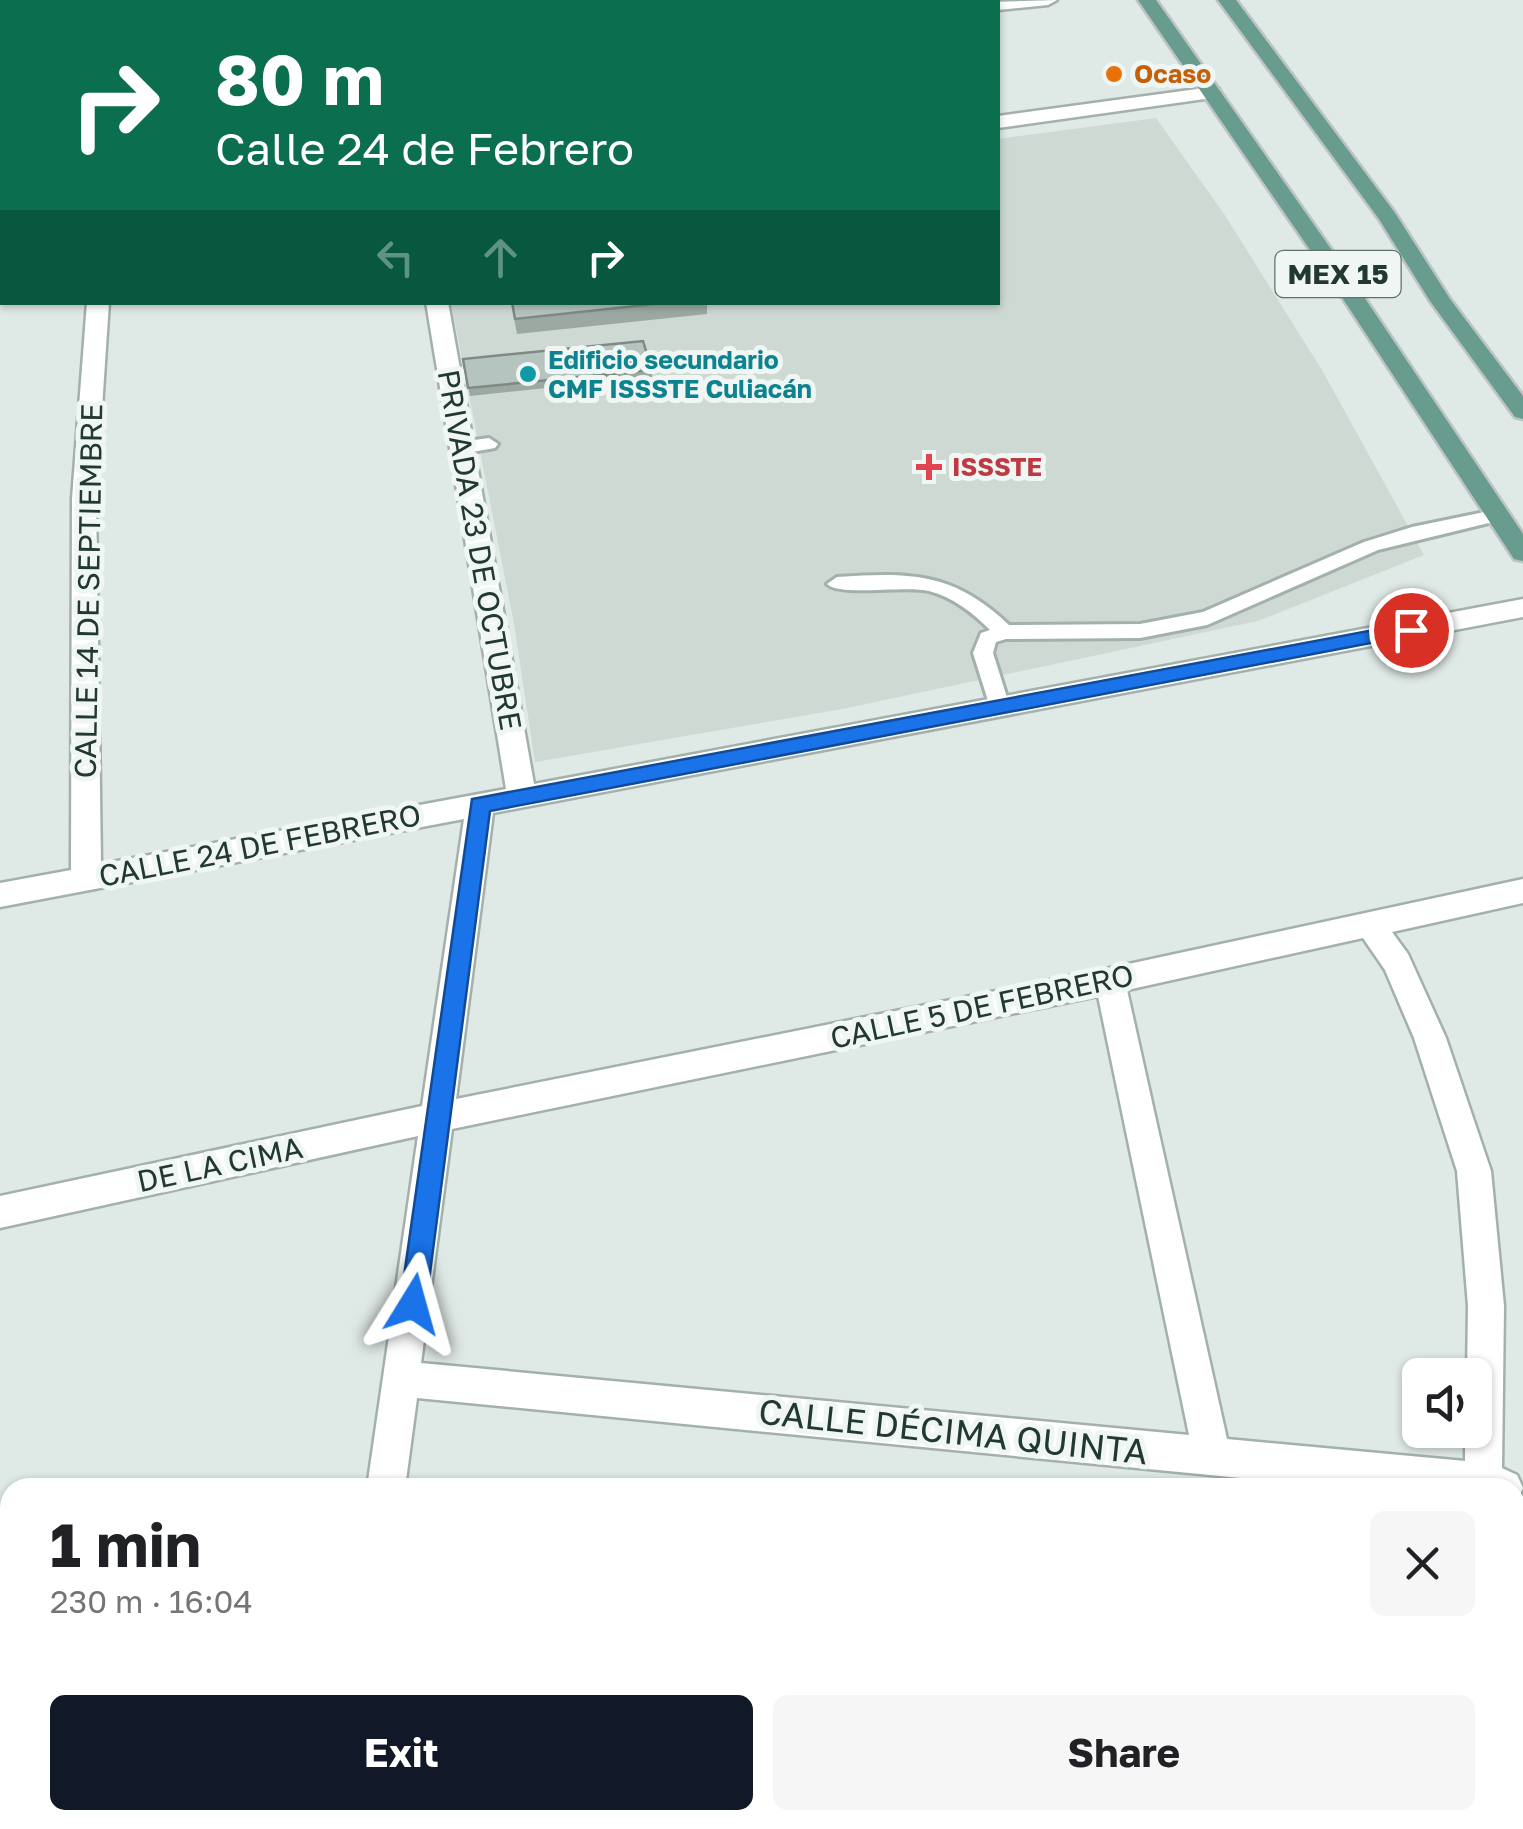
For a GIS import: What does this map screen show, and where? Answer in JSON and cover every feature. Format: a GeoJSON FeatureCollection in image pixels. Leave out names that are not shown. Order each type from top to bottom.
{"type":"FeatureCollection","features":[{"type":"Feature","properties":{"kind":"main road","name":"MEX 15"},"geometry":{"type":"LineString","coordinates":[[1147,0],[1523,553]]}},
{"type":"Feature","properties":{"kind":"main road","name":"MEX 15"},"geometry":{"type":"LineString","coordinates":[[1228,0],[1388,217],[1442,301],[1523,412]]}},
{"type":"Feature","properties":{"kind":"street"},"geometry":{"type":"LineString","coordinates":[[1000,5],[1048,0]]}},
{"type":"Feature","properties":{"kind":"street"},"geometry":{"type":"LineString","coordinates":[[1000,122],[1212,93]]}},
{"type":"Feature","properties":{"kind":"street","name":"CALLE 14 DE SEPTIEMBRE"},"geometry":{"type":"LineString","coordinates":[[86,879],[84,500],[98,305]]}},
{"type":"Feature","properties":{"kind":"street","name":"PRIVADA 23 DE OCTUBRE"},"geometry":{"type":"LineString","coordinates":[[437,305],[522,797]]}},
{"type":"Feature","properties":{"kind":"street","name":"CALLE 24 DE FEBRERO"},"geometry":{"type":"LineString","coordinates":[[0,895],[1523,608]]}},
{"type":"Feature","properties":{"kind":"street"},"geometry":{"type":"LineString","coordinates":[[387,1478],[480,805]]}},
{"type":"Feature","properties":{"kind":"street","name":"CALLE 5 DE FEBRERO"},"geometry":{"type":"LineString","coordinates":[[440,1117],[1110,981],[1523,891]]}},
{"type":"Feature","properties":{"kind":"street"},"geometry":{"type":"LineString","coordinates":[[1368,922],[1397,963],[1417,1008],[1474,1172],[1484,1242],[1499,1478]]}},
{"type":"Feature","properties":{"kind":"street"},"geometry":{"type":"LineString","coordinates":[[1110,981],[1212,1458]]}},
{"type":"Feature","properties":{"kind":"street","name":"DE LA CIMA"},"geometry":{"type":"LineString","coordinates":[[0,1212],[440,1117]]}},
{"type":"Feature","properties":{"kind":"street","name":"CALLE DÉCIMA QUINTA"},"geometry":{"type":"LineString","coordinates":[[402,1379],[1411,1478]]}},
{"type":"Feature","properties":{"kind":"lane"},"geometry":{"type":"LineString","coordinates":[[460,448],[489,444]]}},
{"type":"Feature","properties":{"kind":"lane"},"geometry":{"type":"LineString","coordinates":[[1000,707],[984,653],[988,638],[1004,632],[1140,631],[1207,618],[1371,546],[1412,532],[1499,516]]}},
{"type":"Feature","properties":{"kind":"lane"},"geometry":{"type":"LineString","coordinates":[[838,584],[910,578],[946,588],[978,604],[1004,632]]}},
{"type":"Feature","properties":{"kind":"shaded area","name":"ISSSTE"},"geometry":{"type":"Polygon","coordinates":[[[1156,118],[1224,214],[1322,370],[1424,555],[1258,621],[842,709],[535,762],[514,624],[451,305],[1000,305],[1000,139],[1156,118]]]}},
{"type":"Feature","properties":{"kind":"building"},"geometry":{"type":"Polygon","coordinates":[[[513,305],[645,305],[515,319],[513,305]]]}},
{"type":"Feature","properties":{"kind":"building"},"geometry":{"type":"Polygon","coordinates":[[[643,341],[652,370],[468,388],[463,359],[643,341]]]}},
{"type":"Feature","properties":{"kind":"place","name":"Ocaso"},"geometry":{"type":"Point","coordinates":[1114,74]}},
{"type":"Feature","properties":{"kind":"place","name":"Edificio secundario CMF ISSSTE Culiacán"},"geometry":{"type":"Point","coordinates":[528,374]}},
{"type":"Feature","properties":{"kind":"place","name":"ISSSTE"},"geometry":{"type":"Point","coordinates":[929,467]}},
{"type":"Feature","properties":{"kind":"route"},"geometry":{"type":"LineString","coordinates":[[413,1304],[480,805],[1411,630]]}}]}
